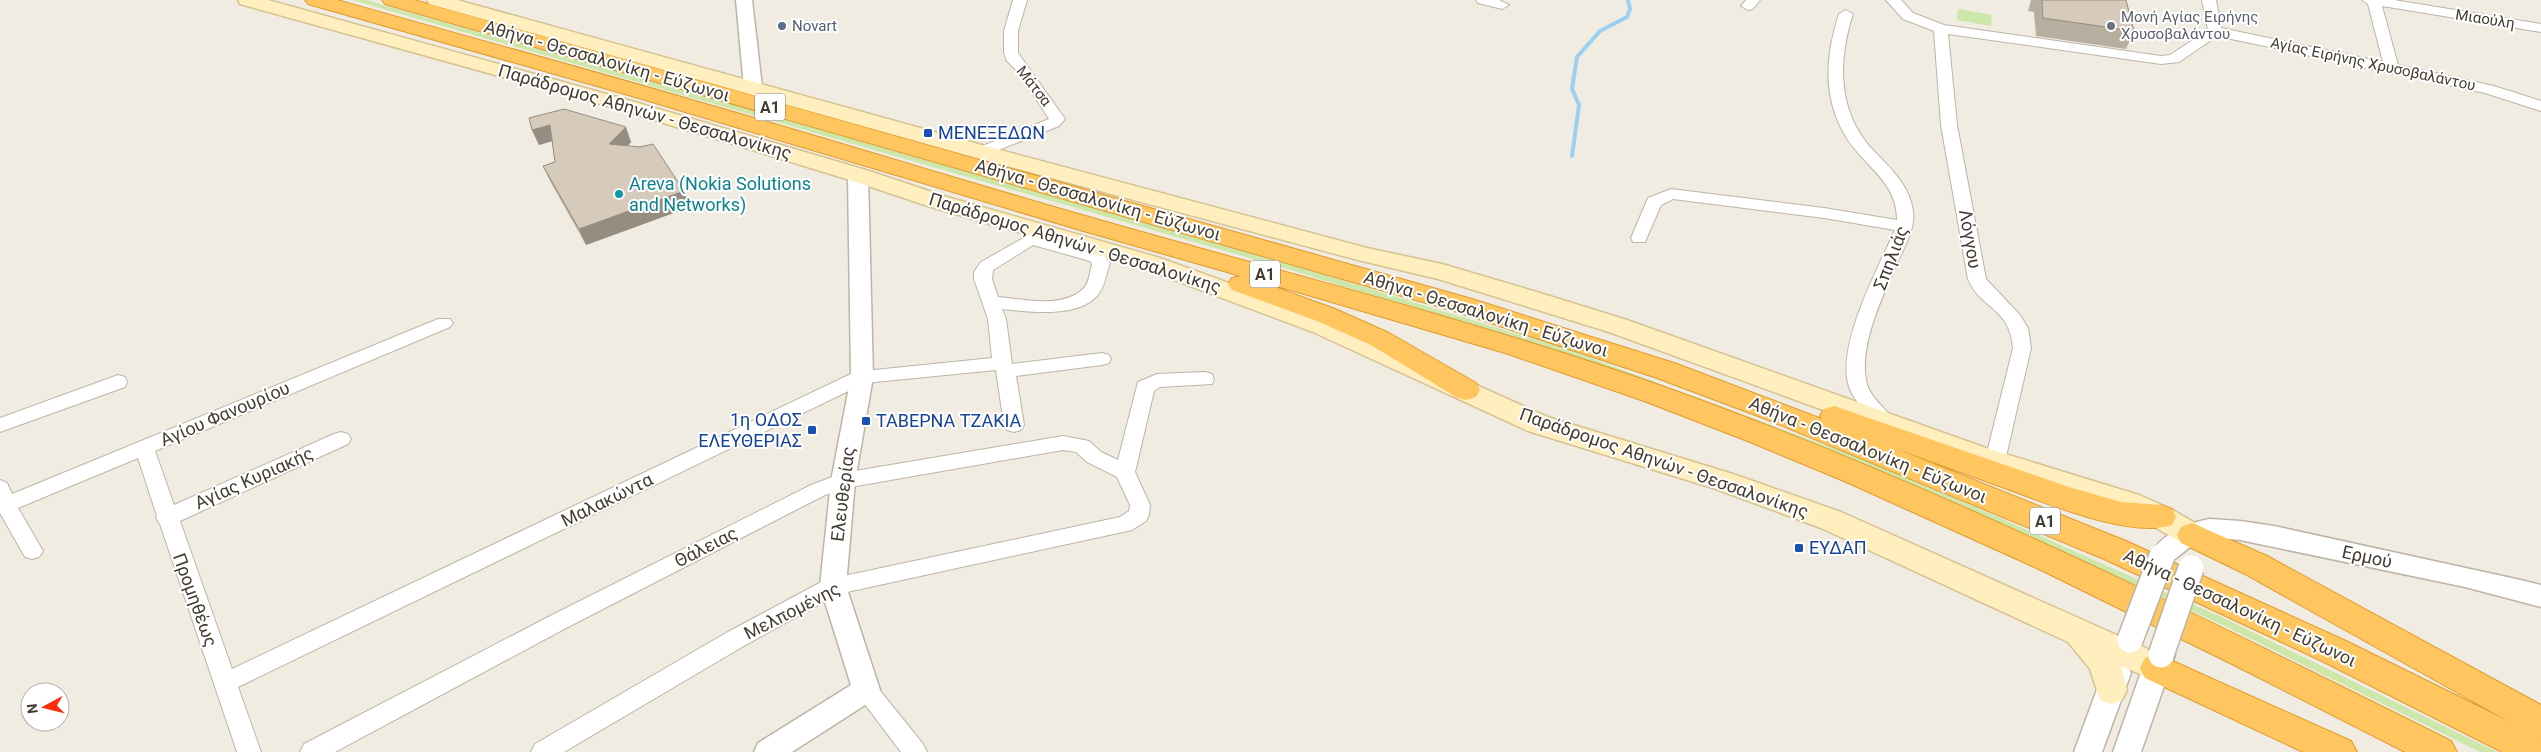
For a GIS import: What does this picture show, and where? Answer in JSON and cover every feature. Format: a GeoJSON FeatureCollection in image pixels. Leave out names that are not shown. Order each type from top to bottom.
{"type":"FeatureCollection","features":[{"type":"Feature","properties":{"kind":"highway","name":"Αθήνα - Θεσσαλονίκη - Εύζωνοι"},"geometry":{"type":"LineString","coordinates":[[298,0],[324,3],[684,104],[1086,224],[1444,324],[1655,395],[1887,486],[2097,581],[2439,752]]}},
{"type":"Feature","properties":{"kind":"highway","name":"Αθήνα - Θεσσαλονίκη - Εύζωνοι"},"geometry":{"type":"LineString","coordinates":[[392,0],[1425,294],[1667,371],[1767,409],[2115,550],[2334,651],[2536,752]]}},
{"type":"Feature","properties":{"kind":"highway"},"geometry":{"type":"LineString","coordinates":[[1086,224],[1151,252],[1326,315],[1380,339],[1466,390]]}},
{"type":"Feature","properties":{"kind":"highway"},"geometry":{"type":"LineString","coordinates":[[1538,330],[1577,335],[1668,361],[2063,496],[2121,514],[2161,517]]}},
{"type":"Feature","properties":{"kind":"highway"},"geometry":{"type":"LineString","coordinates":[[2192,534],[2256,565],[2541,722]]}},
{"type":"Feature","properties":{"kind":"highway"},"geometry":{"type":"LineString","coordinates":[[2159,661],[2339,752]]}},
{"type":"Feature","properties":{"kind":"main road","name":"Παράδρομος Αθηνών - Θεσσαλονίκης"},"geometry":{"type":"LineString","coordinates":[[247,0],[530,78],[858,175],[1037,235],[1151,263],[1248,297],[1339,333],[1538,424],[1726,482],[1831,520],[2073,632],[2128,647],[2159,661]]}},
{"type":"Feature","properties":{"kind":"main road"},"geometry":{"type":"LineString","coordinates":[[436,0],[980,152],[1366,255],[1442,272],[1531,299],[1618,326],[1995,461],[2129,503],[2161,517],[2192,534]]}},
{"type":"Feature","properties":{"kind":"main road"},"geometry":{"type":"LineString","coordinates":[[2073,632],[2101,658],[2110,674],[2111,690]]}},
{"type":"Feature","properties":{"kind":"street"},"geometry":{"type":"LineString","coordinates":[[744,0],[750,41],[753,88]]}},
{"type":"Feature","properties":{"kind":"street","name":"Μάτσα"},"geometry":{"type":"LineString","coordinates":[[980,152],[1054,123],[1057,119],[1025,71],[1014,61],[1011,53],[1011,31],[1020,0]]}},
{"type":"Feature","properties":{"kind":"street"},"geometry":{"type":"LineString","coordinates":[[1483,0],[1502,5]]}},
{"type":"Feature","properties":{"kind":"street"},"geometry":{"type":"LineString","coordinates":[[1892,0],[1908,16],[1941,29],[2165,60],[2174,59],[2215,31],[2209,0]]}},
{"type":"Feature","properties":{"kind":"street"},"geometry":{"type":"LineString","coordinates":[[2372,0],[2391,67]]}},
{"type":"Feature","properties":{"kind":"street","name":"Μιαούλη"},"geometry":{"type":"LineString","coordinates":[[2372,0],[2541,28]]}},
{"type":"Feature","properties":{"kind":"street","name":"Σπηλιάς"},"geometry":{"type":"LineString","coordinates":[[1846,14],[1838,34],[1836,96],[1840,113],[1858,143],[1887,171],[1897,185],[1906,211],[1905,227],[1860,339],[1855,359],[1858,385],[1886,423]]}},
{"type":"Feature","properties":{"kind":"street","name":"Λόγγου"},"geometry":{"type":"LineString","coordinates":[[1941,29],[1949,124],[1977,279],[2011,313],[2019,324],[2022,336],[2022,348],[1995,461]]}},
{"type":"Feature","properties":{"kind":"street","name":"Αγίας Ειρήνης Χρυσοβαλάντου"},"geometry":{"type":"LineString","coordinates":[[2215,31],[2488,88],[2541,106]]}},
{"type":"Feature","properties":{"kind":"street","name":"Ελευθερίας"},"geometry":{"type":"LineString","coordinates":[[858,175],[862,377],[843,481],[833,586],[866,690]]}},
{"type":"Feature","properties":{"kind":"street"},"geometry":{"type":"LineString","coordinates":[[1638,238],[1654,202],[1670,194],[1824,213],[1905,227]]}},
{"type":"Feature","properties":{"kind":"street"},"geometry":{"type":"LineString","coordinates":[[990,302],[1060,304],[1076,302],[1092,291],[1101,263],[1096,257],[1037,235],[987,266],[983,272],[982,279],[990,302],[997,319],[1014,425]]}},
{"type":"Feature","properties":{"kind":"street","name":"Αγίου Φανουρίου"},"geometry":{"type":"LineString","coordinates":[[3,496],[144,448],[444,323]]}},
{"type":"Feature","properties":{"kind":"street"},"geometry":{"type":"LineString","coordinates":[[1004,367],[1102,359]]}},
{"type":"Feature","properties":{"kind":"street","name":"Μαλακώντα"},"geometry":{"type":"LineString","coordinates":[[225,683],[862,377],[1004,367]]}},
{"type":"Feature","properties":{"kind":"street"},"geometry":{"type":"LineString","coordinates":[[1125,472],[1145,387],[1157,381],[1205,379]]}},
{"type":"Feature","properties":{"kind":"street"},"geometry":{"type":"LineString","coordinates":[[0,424],[118,382]]}},
{"type":"Feature","properties":{"kind":"street","name":"Αγίας Κυριακής"},"geometry":{"type":"LineString","coordinates":[[166,518],[341,439]]}},
{"type":"Feature","properties":{"kind":"street","name":"Θάλειας"},"geometry":{"type":"LineString","coordinates":[[312,752],[560,621],[818,490],[843,481],[1063,443],[1082,446],[1094,456],[1125,472]]}},
{"type":"Feature","properties":{"kind":"street","name":"Προμηθέως"},"geometry":{"type":"LineString","coordinates":[[144,448],[166,518],[249,752]]}},
{"type":"Feature","properties":{"kind":"street","name":"Μελπομένης"},"geometry":{"type":"LineString","coordinates":[[543,752],[734,640],[833,586],[1125,524],[1140,514],[1140,505],[1125,472]]}},
{"type":"Feature","properties":{"kind":"street"},"geometry":{"type":"LineString","coordinates":[[3,496],[32,551]]}},
{"type":"Feature","properties":{"kind":"street","name":"Ερμού"},"geometry":{"type":"LineString","coordinates":[[2192,534],[2210,530],[2222,530],[2285,539],[2541,596]]}},
{"type":"Feature","properties":{"kind":"street"},"geometry":{"type":"LineString","coordinates":[[2088,752],[2162,556],[2174,543],[2192,534],[2194,556],[2191,568],[2127,752]]}},
{"type":"Feature","properties":{"kind":"street"},"geometry":{"type":"LineString","coordinates":[[768,752],[866,690],[915,752]]}},
{"type":"Feature","properties":{"kind":"green space"},"geometry":{"type":"Polygon","coordinates":[[[352,0],[366,0],[1283,262],[1569,350],[1862,459],[2000,518],[2226,619],[2497,752],[2480,752],[2225,626],[1996,522],[1568,356],[1281,267],[352,0]]]}},
{"type":"Feature","properties":{"kind":"green space"},"geometry":{"type":"Polygon","coordinates":[[[1958,9],[1992,15],[1991,26],[1957,20],[1958,9]]]}},
{"type":"Feature","properties":{"kind":"building"},"geometry":{"type":"Polygon","coordinates":[[[2042,0],[2126,0],[2134,31],[2043,18],[2042,0]]]}},
{"type":"Feature","properties":{"kind":"building","name":"Areva (Nokia Solutions and Networks)"},"geometry":{"type":"Polygon","coordinates":[[[564,109],[626,127],[609,144],[640,147],[653,144],[684,191],[579,229],[543,166],[555,162],[550,125],[532,130],[529,118],[564,109]]]}},
{"type":"Feature","properties":{"kind":"waterway"},"geometry":{"type":"LineString","coordinates":[[1572,156],[1579,105],[1572,89],[1577,57],[1600,31],[1627,17],[1630,9],[1628,0]]}},
{"type":"Feature","properties":{"kind":"place","name":"Novart"},"geometry":{"type":"Point","coordinates":[782,26]}},
{"type":"Feature","properties":{"kind":"place","name":"Μονή Αγίας Ειρήνης Χρυσοβαλάντου"},"geometry":{"type":"Point","coordinates":[2111,26]}},
{"type":"Feature","properties":{"kind":"place","name":"ΜΕΝΕΞΕΔΩΝ"},"geometry":{"type":"Point","coordinates":[928,133]}},
{"type":"Feature","properties":{"kind":"place","name":"Areva (Nokia Solutions and Networks)"},"geometry":{"type":"Point","coordinates":[619,194]}},
{"type":"Feature","properties":{"kind":"place","name":"ΤΑΒΕΡΝΑ ΤΖΑΚΙΑ"},"geometry":{"type":"Point","coordinates":[866,421]}},
{"type":"Feature","properties":{"kind":"place","name":"1η ΟΔΟΣ ΕΛΕΥΘΕΡΙΑΣ"},"geometry":{"type":"Point","coordinates":[812,430]}},
{"type":"Feature","properties":{"kind":"place","name":"ΕΥΔΑΠ"},"geometry":{"type":"Point","coordinates":[1799,548]}}]}
